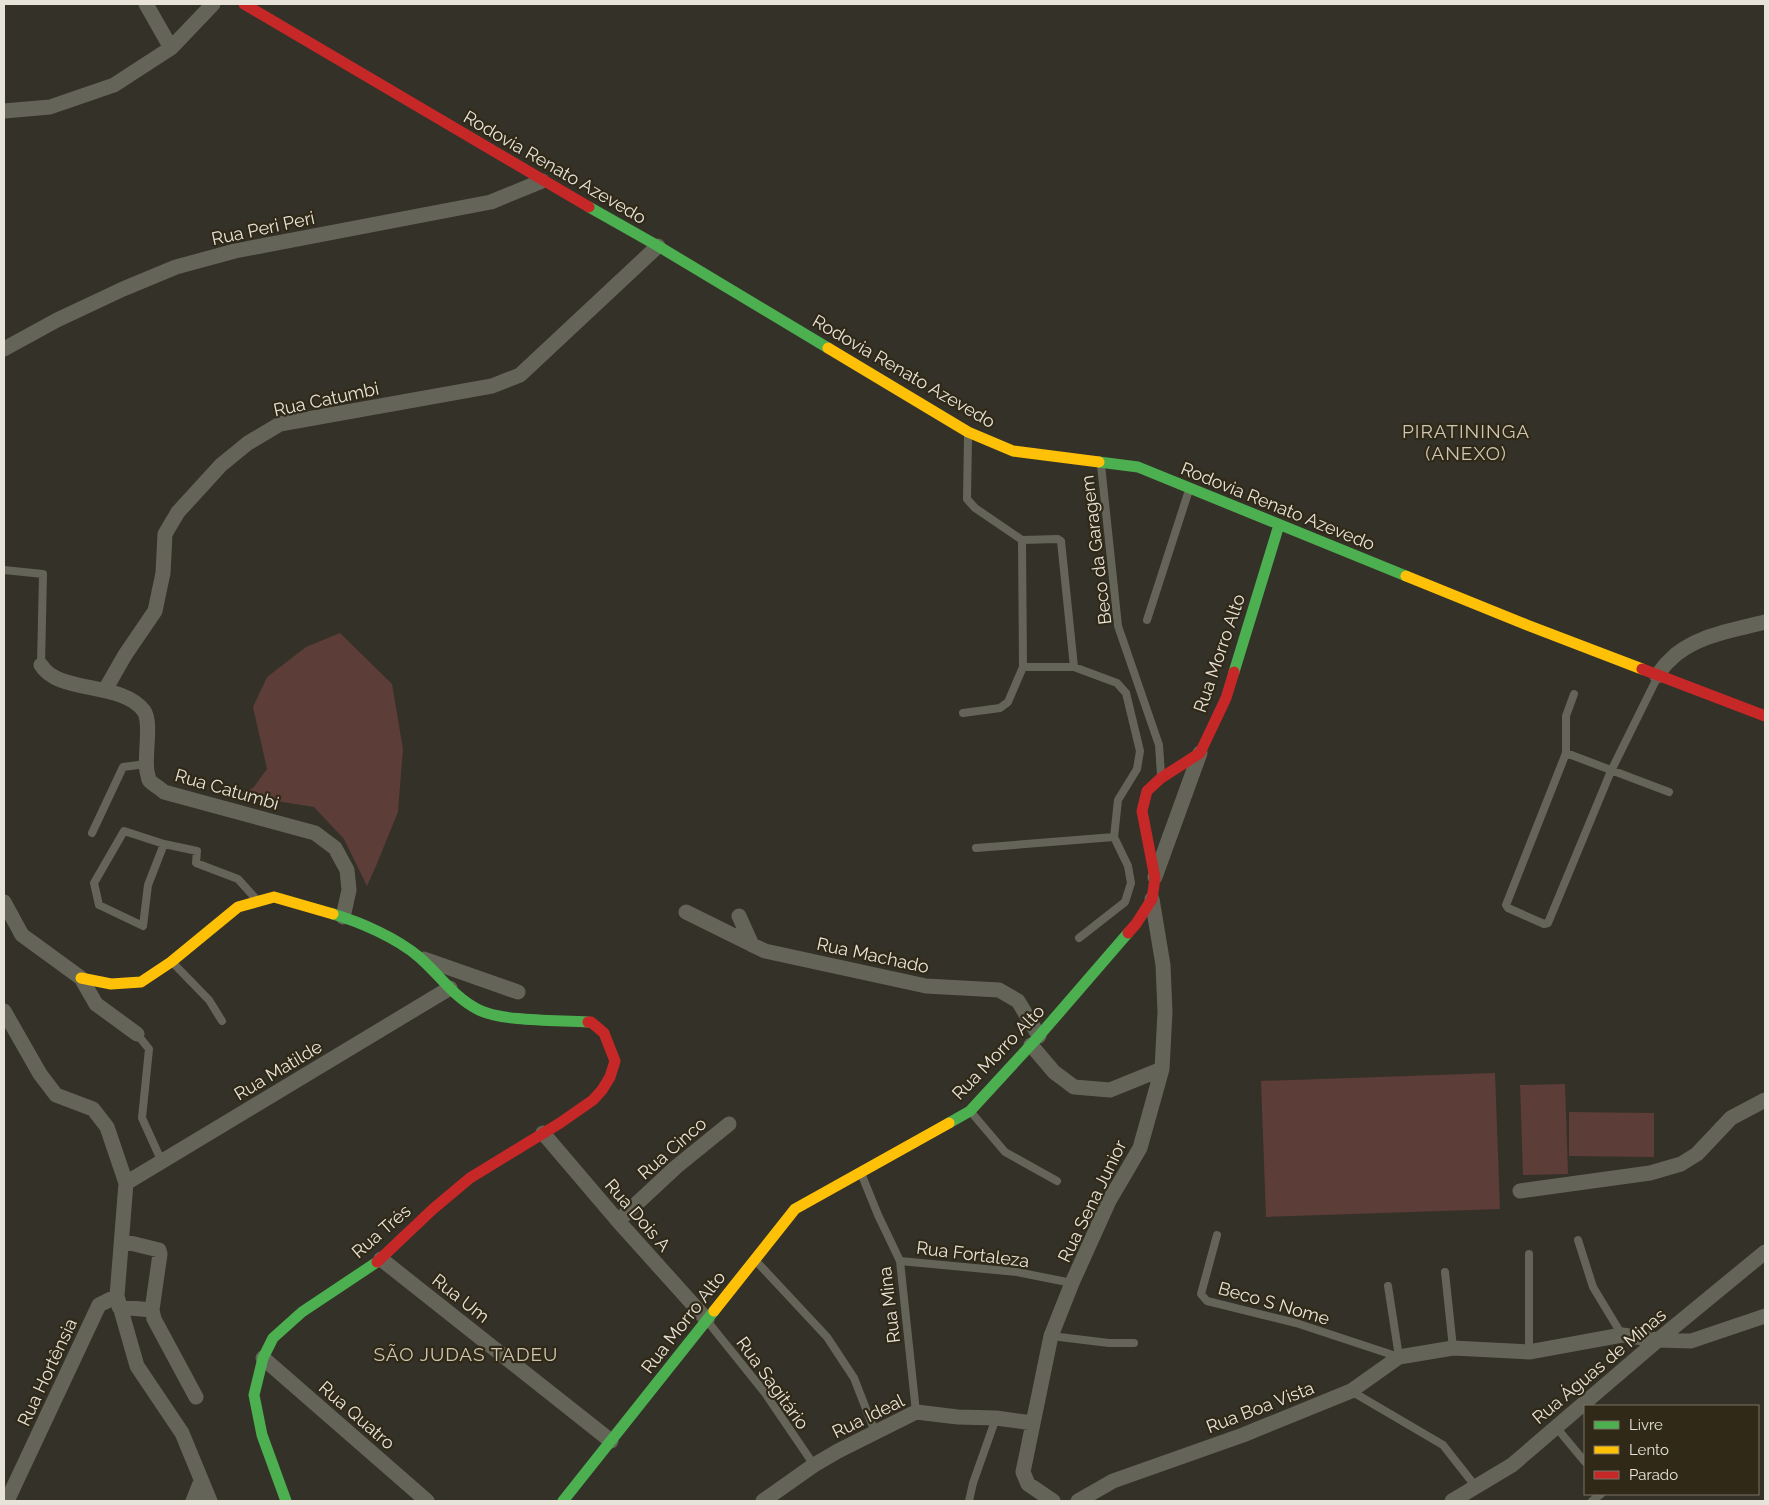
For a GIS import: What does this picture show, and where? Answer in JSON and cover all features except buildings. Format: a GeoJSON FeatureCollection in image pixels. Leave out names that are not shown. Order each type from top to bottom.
{"type":"FeatureCollection","features":[{"type":"Feature","properties":{"kind":"street"},"geometry":{"type":"LineString","coordinates":[[146,4],[171,48]]}},
{"type":"Feature","properties":{"kind":"street"},"geometry":{"type":"LineString","coordinates":[[4,111],[50,106],[114,85],[171,48],[213,4]]}},
{"type":"Feature","properties":{"kind":"street","name":"Rodovia Renato Azevedo"},"geometry":{"type":"LineString","coordinates":[[244,4],[542,180],[658,246],[968,432],[1013,451],[1138,467],[1658,676],[1765,716]]}},
{"type":"Feature","properties":{"kind":"street","name":"Rua Peri Peri"},"geometry":{"type":"LineString","coordinates":[[4,349],[98,300],[176,267],[235,251],[491,202],[542,180]]}},
{"type":"Feature","properties":{"kind":"street","name":"Rua Catumbi"},"geometry":{"type":"LineString","coordinates":[[105,690],[155,611],[163,573],[165,534],[178,512],[220,465],[248,443],[280,424],[492,386],[520,375],[658,246]]}},
{"type":"Feature","properties":{"kind":"street","name":"Rua Morro Alto"},"geometry":{"type":"LineString","coordinates":[[563,1501],[795,1209],[970,1110],[1035,1041],[1136,924],[1152,899],[1155,878],[1142,811],[1147,791],[1161,778],[1200,753],[1226,698],[1279,525]]}},
{"type":"Feature","properties":{"kind":"street"},"geometry":{"type":"LineString","coordinates":[[1658,676],[1669,660],[1688,647],[1712,636],[1765,622]]}},
{"type":"Feature","properties":{"kind":"street","name":"Rua Catumbi"},"geometry":{"type":"LineString","coordinates":[[41,665],[45,673],[57,680],[105,690],[135,702],[145,712],[148,726],[146,764],[149,780],[164,792],[315,833],[335,848],[347,870],[348,890],[343,917]]}},
{"type":"Feature","properties":{"kind":"street"},"geometry":{"type":"LineString","coordinates":[[1155,878],[1200,753]]}},
{"type":"Feature","properties":{"kind":"street"},"geometry":{"type":"LineString","coordinates":[[80,978],[111,984],[141,982],[171,962],[238,907],[274,896],[343,917],[390,938],[418,956],[450,988]]}},
{"type":"Feature","properties":{"kind":"street","name":"Rua Sena Junior"},"geometry":{"type":"LineString","coordinates":[[1053,1501],[1028,1484],[1023,1472],[1051,1336],[1072,1283],[1110,1201],[1140,1148],[1162,1069],[1165,1012],[1163,965],[1152,899]]}},
{"type":"Feature","properties":{"kind":"street"},"geometry":{"type":"LineString","coordinates":[[4,902],[22,935],[80,978],[96,1004],[137,1034]]}},
{"type":"Feature","properties":{"kind":"street","name":"Rua Machado"},"geometry":{"type":"LineString","coordinates":[[686,912],[765,951],[926,986],[999,990],[1018,1001],[1035,1041],[1054,1072],[1074,1087],[1110,1090],[1162,1069]]}},
{"type":"Feature","properties":{"kind":"street"},"geometry":{"type":"LineString","coordinates":[[739,916],[752,945]]}},
{"type":"Feature","properties":{"kind":"street"},"geometry":{"type":"LineString","coordinates":[[418,956],[518,992]]}},
{"type":"Feature","properties":{"kind":"street","name":"Rua Trés"},"geometry":{"type":"LineString","coordinates":[[286,1501],[262,1435],[254,1395],[263,1358],[273,1338],[302,1312],[381,1259],[433,1209],[470,1178],[593,1100],[610,1077],[615,1061],[604,1033],[591,1022],[501,1017],[479,1010],[450,988]]}},
{"type":"Feature","properties":{"kind":"street","name":"Rua Matilde"},"geometry":{"type":"LineString","coordinates":[[126,1183],[450,988]]}},
{"type":"Feature","properties":{"kind":"street"},"geometry":{"type":"LineString","coordinates":[[4,1011],[40,1074],[56,1094],[93,1109],[107,1127],[126,1183],[118,1302],[137,1366],[182,1433],[210,1501]]}},
{"type":"Feature","properties":{"kind":"street"},"geometry":{"type":"LineString","coordinates":[[1520,1192],[1650,1173],[1681,1164],[1697,1154],[1731,1118],[1765,1100]]}},
{"type":"Feature","properties":{"kind":"street","name":"Rua Cinco"},"geometry":{"type":"LineString","coordinates":[[618,1221],[676,1168],[729,1124]]}},
{"type":"Feature","properties":{"kind":"street","name":"Rua Dois A"},"geometry":{"type":"LineString","coordinates":[[543,1133],[618,1221],[707,1320]]}},
{"type":"Feature","properties":{"kind":"street"},"geometry":{"type":"LineString","coordinates":[[122,1241],[159,1250],[161,1258],[152,1310],[154,1319],[196,1397]]}},
{"type":"Feature","properties":{"kind":"street","name":"Rua Águas de Minas"},"geometry":{"type":"LineString","coordinates":[[1452,1501],[1512,1465],[1658,1340],[1765,1252]]}},
{"type":"Feature","properties":{"kind":"street","name":"Rua Um"},"geometry":{"type":"LineString","coordinates":[[381,1259],[611,1441]]}},
{"type":"Feature","properties":{"kind":"street"},"geometry":{"type":"LineString","coordinates":[[118,1302],[152,1310]]}},
{"type":"Feature","properties":{"kind":"street","name":"Rua Hortênsia"},"geometry":{"type":"LineString","coordinates":[[7,1501],[99,1305],[118,1302]]}},
{"type":"Feature","properties":{"kind":"street","name":"Rua Boa Vista"},"geometry":{"type":"LineString","coordinates":[[1078,1501],[1113,1482],[1243,1435],[1351,1391],[1399,1357],[1453,1348],[1529,1352],[1622,1335],[1658,1340],[1692,1341],[1765,1316]]}},
{"type":"Feature","properties":{"kind":"street","name":"Rua Quatro"},"geometry":{"type":"LineString","coordinates":[[263,1358],[427,1501]]}},
{"type":"Feature","properties":{"kind":"street","name":"Rua Ideal"},"geometry":{"type":"LineString","coordinates":[[764,1501],[814,1466],[875,1432],[916,1412],[996,1418],[1033,1423]]}},
{"type":"Feature","properties":{"kind":"street"},"geometry":{"type":"LineString","coordinates":[[193,1501],[201,1481]]}},
{"type":"Feature","properties":{"kind":"lane"},"geometry":{"type":"LineString","coordinates":[[968,432],[967,498],[975,508],[1022,540],[1058,539],[1061,541],[1074,667]]}},
{"type":"Feature","properties":{"kind":"lane","name":"Beco da Garagem"},"geometry":{"type":"LineString","coordinates":[[1101,463],[1118,626],[1160,745],[1161,778]]}},
{"type":"Feature","properties":{"kind":"lane"},"geometry":{"type":"LineString","coordinates":[[1147,620],[1189,488]]}},
{"type":"Feature","properties":{"kind":"lane"},"geometry":{"type":"LineString","coordinates":[[963,714],[1000,708],[1008,702],[1023,667],[1022,540]]}},
{"type":"Feature","properties":{"kind":"lane"},"geometry":{"type":"LineString","coordinates":[[4,570],[43,574],[41,665]]}},
{"type":"Feature","properties":{"kind":"lane"},"geometry":{"type":"LineString","coordinates":[[1023,667],[1074,667],[1116,683],[1126,693],[1140,751],[1137,769],[1118,800],[1114,837],[1128,866],[1131,883],[1125,902],[1079,938]]}},
{"type":"Feature","properties":{"kind":"lane"},"geometry":{"type":"LineString","coordinates":[[1574,694],[1566,716],[1566,753],[1506,904],[1508,908],[1544,924],[1548,923],[1611,770],[1658,676]]}},
{"type":"Feature","properties":{"kind":"lane"},"geometry":{"type":"LineString","coordinates":[[1566,753],[1669,792]]}},
{"type":"Feature","properties":{"kind":"lane"},"geometry":{"type":"LineString","coordinates":[[92,833],[123,767],[146,764]]}},
{"type":"Feature","properties":{"kind":"lane"},"geometry":{"type":"LineString","coordinates":[[164,844],[148,884],[143,926],[99,905],[94,883],[124,831],[164,844],[197,851],[196,863],[238,879],[258,901]]}},
{"type":"Feature","properties":{"kind":"lane"},"geometry":{"type":"LineString","coordinates":[[976,848],[1114,837]]}},
{"type":"Feature","properties":{"kind":"lane"},"geometry":{"type":"LineString","coordinates":[[171,962],[210,1000],[222,1021]]}},
{"type":"Feature","properties":{"kind":"lane"},"geometry":{"type":"LineString","coordinates":[[137,1034],[149,1049],[142,1118],[162,1162]]}},
{"type":"Feature","properties":{"kind":"lane"},"geometry":{"type":"LineString","coordinates":[[970,1110],[1005,1152],[1057,1181]]}},
{"type":"Feature","properties":{"kind":"lane","name":"Rua Mina"},"geometry":{"type":"LineString","coordinates":[[861,1172],[878,1215],[900,1260],[916,1412]]}},
{"type":"Feature","properties":{"kind":"lane","name":"Beco S Nome"},"geometry":{"type":"LineString","coordinates":[[1217,1235],[1201,1294],[1207,1301],[1296,1323],[1399,1357]]}},
{"type":"Feature","properties":{"kind":"lane"},"geometry":{"type":"LineString","coordinates":[[1578,1240],[1593,1287],[1622,1335]]}},
{"type":"Feature","properties":{"kind":"lane"},"geometry":{"type":"LineString","coordinates":[[1529,1254],[1529,1352]]}},
{"type":"Feature","properties":{"kind":"lane"},"geometry":{"type":"LineString","coordinates":[[754,1260],[827,1337],[854,1378],[875,1432]]}},
{"type":"Feature","properties":{"kind":"lane","name":"Rua Fortaleza"},"geometry":{"type":"LineString","coordinates":[[900,1260],[1017,1272],[1072,1283]]}},
{"type":"Feature","properties":{"kind":"lane"},"geometry":{"type":"LineString","coordinates":[[1446,1272],[1453,1348]]}},
{"type":"Feature","properties":{"kind":"lane"},"geometry":{"type":"LineString","coordinates":[[1388,1286],[1399,1357]]}},
{"type":"Feature","properties":{"kind":"lane","name":"Rua Sagitário"},"geometry":{"type":"LineString","coordinates":[[707,1320],[765,1393],[814,1466]]}},
{"type":"Feature","properties":{"kind":"lane"},"geometry":{"type":"LineString","coordinates":[[1051,1336],[1109,1344],[1134,1343]]}},
{"type":"Feature","properties":{"kind":"lane"},"geometry":{"type":"LineString","coordinates":[[1351,1391],[1444,1445],[1476,1487]]}},
{"type":"Feature","properties":{"kind":"lane"},"geometry":{"type":"LineString","coordinates":[[969,1501],[996,1418]]}},
{"type":"Feature","properties":{"kind":"lane"},"geometry":{"type":"LineString","coordinates":[[1556,1427],[1584,1461]]}},
{"type":"Feature","properties":{"kind":"shaded area"},"geometry":{"type":"Polygon","coordinates":[[[340,633],[392,684],[403,749],[398,812],[367,886],[344,839],[314,807],[257,798],[232,798],[253,788],[267,769],[253,707],[267,677],[306,647],[340,633]]]}},
{"type":"Feature","properties":{"kind":"shaded area"},"geometry":{"type":"Polygon","coordinates":[[[1495,1073],[1500,1209],[1266,1217],[1261,1081],[1495,1073]]]}},
{"type":"Feature","properties":{"kind":"shaded area"},"geometry":{"type":"Polygon","coordinates":[[[1565,1084],[1568,1174],[1523,1175],[1520,1085],[1565,1084]]]}},
{"type":"Feature","properties":{"kind":"shaded area"},"geometry":{"type":"Polygon","coordinates":[[[1569,1112],[1654,1113],[1654,1157],[1569,1156],[1569,1112]]]}},
{"type":"Feature","properties":{"kind":"traffic: fast"},"geometry":{"type":"LineString","coordinates":[[589,207],[828,348]]}},
{"type":"Feature","properties":{"kind":"traffic: fast"},"geometry":{"type":"LineString","coordinates":[[1099,462],[1138,467],[1406,576]]}},
{"type":"Feature","properties":{"kind":"traffic: fast"},"geometry":{"type":"LineString","coordinates":[[1234,672],[1279,525]]}},
{"type":"Feature","properties":{"kind":"traffic: fast"},"geometry":{"type":"LineString","coordinates":[[333,914],[355,921],[400,943],[419,957],[462,999],[479,1010],[502,1017],[517,1019],[588,1022]]}},
{"type":"Feature","properties":{"kind":"traffic: fast"},"geometry":{"type":"LineString","coordinates":[[949,1123],[970,1111],[1039,1036],[1128,933]]}},
{"type":"Feature","properties":{"kind":"traffic: fast"},"geometry":{"type":"LineString","coordinates":[[286,1501],[262,1435],[254,1395],[263,1358],[273,1338],[302,1312],[377,1262]]}},
{"type":"Feature","properties":{"kind":"traffic: fast"},"geometry":{"type":"LineString","coordinates":[[563,1501],[714,1311]]}},
{"type":"Feature","properties":{"kind":"traffic: slow"},"geometry":{"type":"LineString","coordinates":[[828,348],[968,432],[1013,451],[1099,462]]}},
{"type":"Feature","properties":{"kind":"traffic: slow"},"geometry":{"type":"LineString","coordinates":[[1406,576],[1642,669]]}},
{"type":"Feature","properties":{"kind":"traffic: slow"},"geometry":{"type":"LineString","coordinates":[[81,978],[111,984],[141,982],[171,962],[238,907],[274,897],[333,914]]}},
{"type":"Feature","properties":{"kind":"traffic: slow"},"geometry":{"type":"LineString","coordinates":[[714,1311],[795,1209],[949,1123]]}},
{"type":"Feature","properties":{"kind":"traffic: jam"},"geometry":{"type":"LineString","coordinates":[[244,4],[589,207]]}},
{"type":"Feature","properties":{"kind":"traffic: jam"},"geometry":{"type":"LineString","coordinates":[[1642,669],[1765,716]]}},
{"type":"Feature","properties":{"kind":"traffic: jam"},"geometry":{"type":"LineString","coordinates":[[1128,933],[1152,899],[1155,878],[1142,811],[1147,791],[1161,778],[1200,753],[1226,698],[1234,672]]}},
{"type":"Feature","properties":{"kind":"traffic: jam"},"geometry":{"type":"LineString","coordinates":[[377,1262],[433,1209],[470,1178],[560,1123],[593,1100],[602,1090],[610,1077],[615,1061],[604,1033],[591,1022],[588,1022]]}},
{"type":"Feature","properties":{"kind":"district","name":"PIRATININGA (ANEXO)"},"geometry":{"type":"Point","coordinates":[1466,442]}},
{"type":"Feature","properties":{"kind":"district","name":"SÃO JUDAS TADEU"},"geometry":{"type":"Point","coordinates":[466,1354]}}]}
